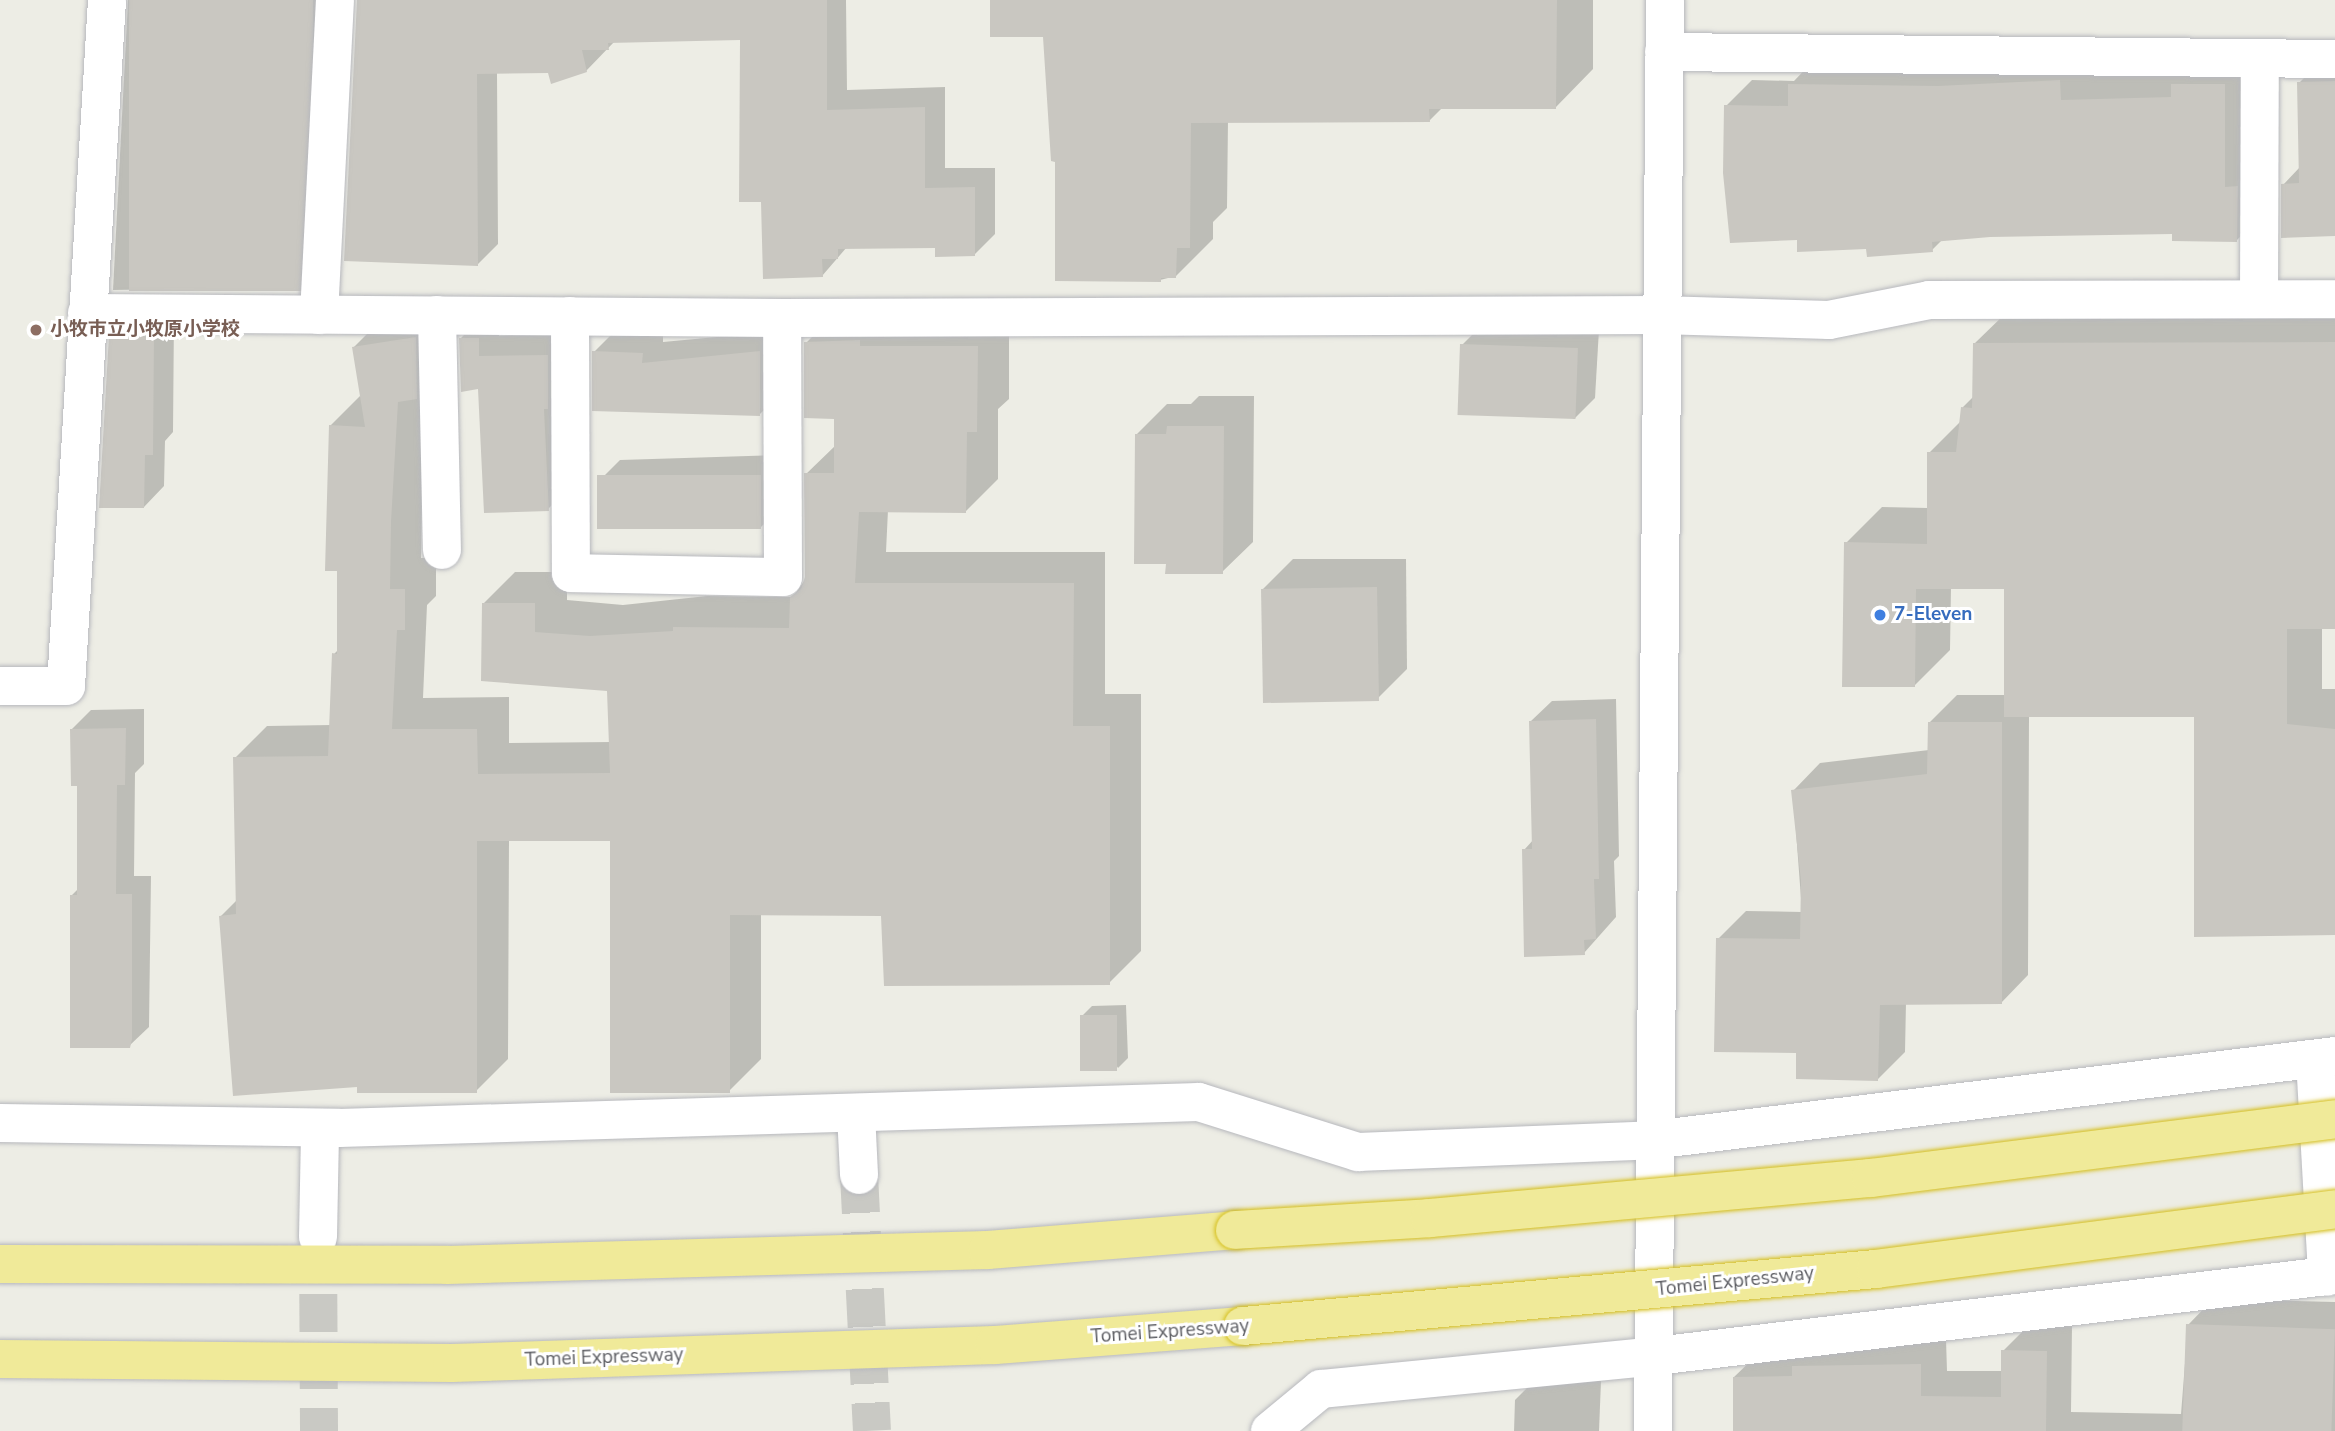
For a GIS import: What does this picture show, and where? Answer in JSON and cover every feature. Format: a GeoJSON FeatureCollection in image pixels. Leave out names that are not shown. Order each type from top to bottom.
{"type":"FeatureCollection","features":[{"type":"Feature","properties":{"kind":"highway"},"geometry":{"type":"LineString","coordinates":[[0,1264],[447,1265],[932,1252],[1430,1218],[1871,1178],[2335,1119]]}},
{"type":"Feature","properties":{"kind":"highway","name":"Tomei Expressway"},"geometry":{"type":"LineString","coordinates":[[0,1359],[466,1362],[995,1345],[1243,1326],[1876,1269],[2335,1209]]}},
{"type":"Feature","properties":{"kind":"street"},"geometry":{"type":"LineString","coordinates":[[0,686],[66,686],[107,0]]}},
{"type":"Feature","properties":{"kind":"street"},"geometry":{"type":"LineString","coordinates":[[318,315],[335,0]]}},
{"type":"Feature","properties":{"kind":"street"},"geometry":{"type":"LineString","coordinates":[[1653,1431],[1656,1356],[1653,1140],[1665,0]]}},
{"type":"Feature","properties":{"kind":"street"},"geometry":{"type":"LineString","coordinates":[[1664,52],[2335,59]]}},
{"type":"Feature","properties":{"kind":"street"},"geometry":{"type":"LineString","coordinates":[[2259,298],[2260,60]]}},
{"type":"Feature","properties":{"kind":"street"},"geometry":{"type":"LineString","coordinates":[[87,313],[782,318],[1660,315],[1829,320],[1929,300],[2335,299]]}},
{"type":"Feature","properties":{"kind":"street"},"geometry":{"type":"LineString","coordinates":[[437,315],[442,550]]}},
{"type":"Feature","properties":{"kind":"street"},"geometry":{"type":"LineString","coordinates":[[570,316],[571,573],[783,577],[782,318]]}},
{"type":"Feature","properties":{"kind":"street"},"geometry":{"type":"LineString","coordinates":[[0,1123],[320,1128],[1199,1102],[1358,1152],[1653,1140],[2325,1057],[2331,1276],[1656,1356],[1321,1389],[1270,1431]]}},
{"type":"Feature","properties":{"kind":"street"},"geometry":{"type":"LineString","coordinates":[[856,1113],[859,1175]]}},
{"type":"Feature","properties":{"kind":"street"},"geometry":{"type":"LineString","coordinates":[[318,1237],[320,1128]]}},
{"type":"Feature","properties":{"kind":"building"},"geometry":{"type":"Polygon","coordinates":[[[129,0],[313,0],[313,291],[129,291],[129,0]]]}},
{"type":"Feature","properties":{"kind":"building"},"geometry":{"type":"Polygon","coordinates":[[[357,0],[827,0],[827,110],[925,107],[925,188],[975,187],[975,256],[935,257],[935,248],[838,249],[838,259],[822,259],[823,277],[763,279],[761,202],[739,202],[740,40],[608,43],[609,50],[582,50],[587,72],[551,84],[548,73],[477,74],[478,266],[344,261],[357,0]]]}},
{"type":"Feature","properties":{"kind":"building"},"geometry":{"type":"Polygon","coordinates":[[[990,0],[1557,0],[1556,109],[1429,109],[1430,122],[1191,123],[1190,248],[1177,248],[1176,278],[1161,278],[1161,282],[1055,281],[1055,162],[1051,161],[1043,37],[990,37],[990,0]]]}},
{"type":"Feature","properties":{"kind":"building"},"geometry":{"type":"Polygon","coordinates":[[[2060,80],[2061,100],[2171,97],[2171,84],[2225,84],[2225,187],[2238,186],[2237,242],[2172,241],[2172,234],[1990,237],[1932,242],[1933,252],[1867,257],[1866,249],[1797,252],[1797,240],[1730,243],[1723,173],[1724,105],[1788,106],[1788,84],[1938,86],[2060,80]]]}},
{"type":"Feature","properties":{"kind":"building"},"geometry":{"type":"Polygon","coordinates":[[[2335,81],[2335,236],[2281,238],[2281,184],[2299,183],[2297,82],[2335,81]]]}},
{"type":"Feature","properties":{"kind":"building"},"geometry":{"type":"Polygon","coordinates":[[[109,335],[154,335],[153,455],[145,455],[144,508],[99,508],[109,335]]]}},
{"type":"Feature","properties":{"kind":"building"},"geometry":{"type":"Polygon","coordinates":[[[416,337],[417,399],[398,402],[390,589],[405,589],[405,630],[397,630],[392,729],[477,729],[478,774],[610,773],[607,691],[481,681],[482,603],[535,603],[535,632],[590,636],[673,631],[673,627],[789,628],[790,597],[801,589],[805,577],[804,473],[834,473],[834,419],[804,418],[804,342],[860,340],[860,346],[978,346],[977,432],[967,432],[966,513],[859,512],[855,583],[1074,583],[1073,726],[1110,726],[1110,985],[884,986],[881,916],[730,915],[730,1093],[610,1093],[610,841],[477,841],[477,1093],[357,1093],[357,1087],[233,1096],[219,916],[236,914],[233,757],[328,756],[332,653],[337,654],[337,571],[325,571],[329,425],[365,427],[352,347],[416,337]]]}},
{"type":"Feature","properties":{"kind":"building"},"geometry":{"type":"Polygon","coordinates":[[[459,338],[479,338],[479,356],[548,355],[548,409],[544,409],[549,511],[484,513],[478,389],[461,392],[459,338]]]}},
{"type":"Feature","properties":{"kind":"building"},"geometry":{"type":"Polygon","coordinates":[[[2335,342],[2335,629],[2287,629],[2287,724],[2335,729],[2335,935],[2194,937],[2194,717],[2004,717],[2004,589],[1916,589],[1915,687],[1842,687],[1844,542],[1927,544],[1927,452],[1956,452],[1961,407],[1972,408],[1973,343],[2335,342]]]}},
{"type":"Feature","properties":{"kind":"building"},"geometry":{"type":"Polygon","coordinates":[[[1460,344],[1578,348],[1575,419],[1458,415],[1460,344]]]}},
{"type":"Feature","properties":{"kind":"building"},"geometry":{"type":"Polygon","coordinates":[[[592,351],[643,353],[642,363],[760,351],[760,416],[592,411],[592,351]]]}},
{"type":"Feature","properties":{"kind":"building"},"geometry":{"type":"Polygon","coordinates":[[[1167,426],[1224,426],[1223,574],[1165,574],[1166,564],[1134,564],[1135,434],[1166,434],[1167,426]]]}},
{"type":"Feature","properties":{"kind":"building"},"geometry":{"type":"Polygon","coordinates":[[[597,475],[761,475],[761,529],[597,529],[597,475]]]}},
{"type":"Feature","properties":{"kind":"building"},"geometry":{"type":"Polygon","coordinates":[[[1377,587],[1379,701],[1263,703],[1261,589],[1377,587]]]}},
{"type":"Feature","properties":{"kind":"building"},"geometry":{"type":"Polygon","coordinates":[[[1596,719],[1599,879],[1594,879],[1596,939],[1584,940],[1585,955],[1524,957],[1522,849],[1532,849],[1529,721],[1596,719]]]}},
{"type":"Feature","properties":{"kind":"building"},"geometry":{"type":"Polygon","coordinates":[[[1928,722],[2002,722],[2002,1004],[1880,1005],[1878,1081],[1796,1079],[1796,1053],[1714,1052],[1716,938],[1800,939],[1801,881],[1791,790],[1927,774],[1928,722]]]}},
{"type":"Feature","properties":{"kind":"building"},"geometry":{"type":"Polygon","coordinates":[[[126,728],[125,785],[117,785],[116,894],[132,894],[132,1039],[130,1048],[70,1048],[70,895],[77,895],[77,786],[71,786],[70,729],[126,728]]]}},
{"type":"Feature","properties":{"kind":"building"},"geometry":{"type":"Polygon","coordinates":[[[1080,1015],[1117,1015],[1117,1071],[1080,1071],[1080,1015]]]}},
{"type":"Feature","properties":{"kind":"building"},"geometry":{"type":"Polygon","coordinates":[[[2186,1324],[2335,1329],[2331,1431],[2182,1431],[2186,1324]]]}},
{"type":"Feature","properties":{"kind":"building"},"geometry":{"type":"Polygon","coordinates":[[[2001,1350],[2047,1351],[2046,1431],[1733,1431],[1733,1377],[1792,1376],[1792,1366],[1921,1364],[1921,1396],[2001,1397],[2001,1350]]]}},
{"type":"Feature","properties":{"kind":"tunnel"},"geometry":{"type":"LineString","coordinates":[[859,1175],[872,1431]]}},
{"type":"Feature","properties":{"kind":"tunnel"},"geometry":{"type":"LineString","coordinates":[[318,1237],[319,1431]]}},
{"type":"Feature","properties":{"kind":"place","name":"小牧市立小牧原小学校"},"geometry":{"type":"Point","coordinates":[36,330]}},
{"type":"Feature","properties":{"kind":"place","name":"7-Eleven"},"geometry":{"type":"Point","coordinates":[1880,615]}}]}
